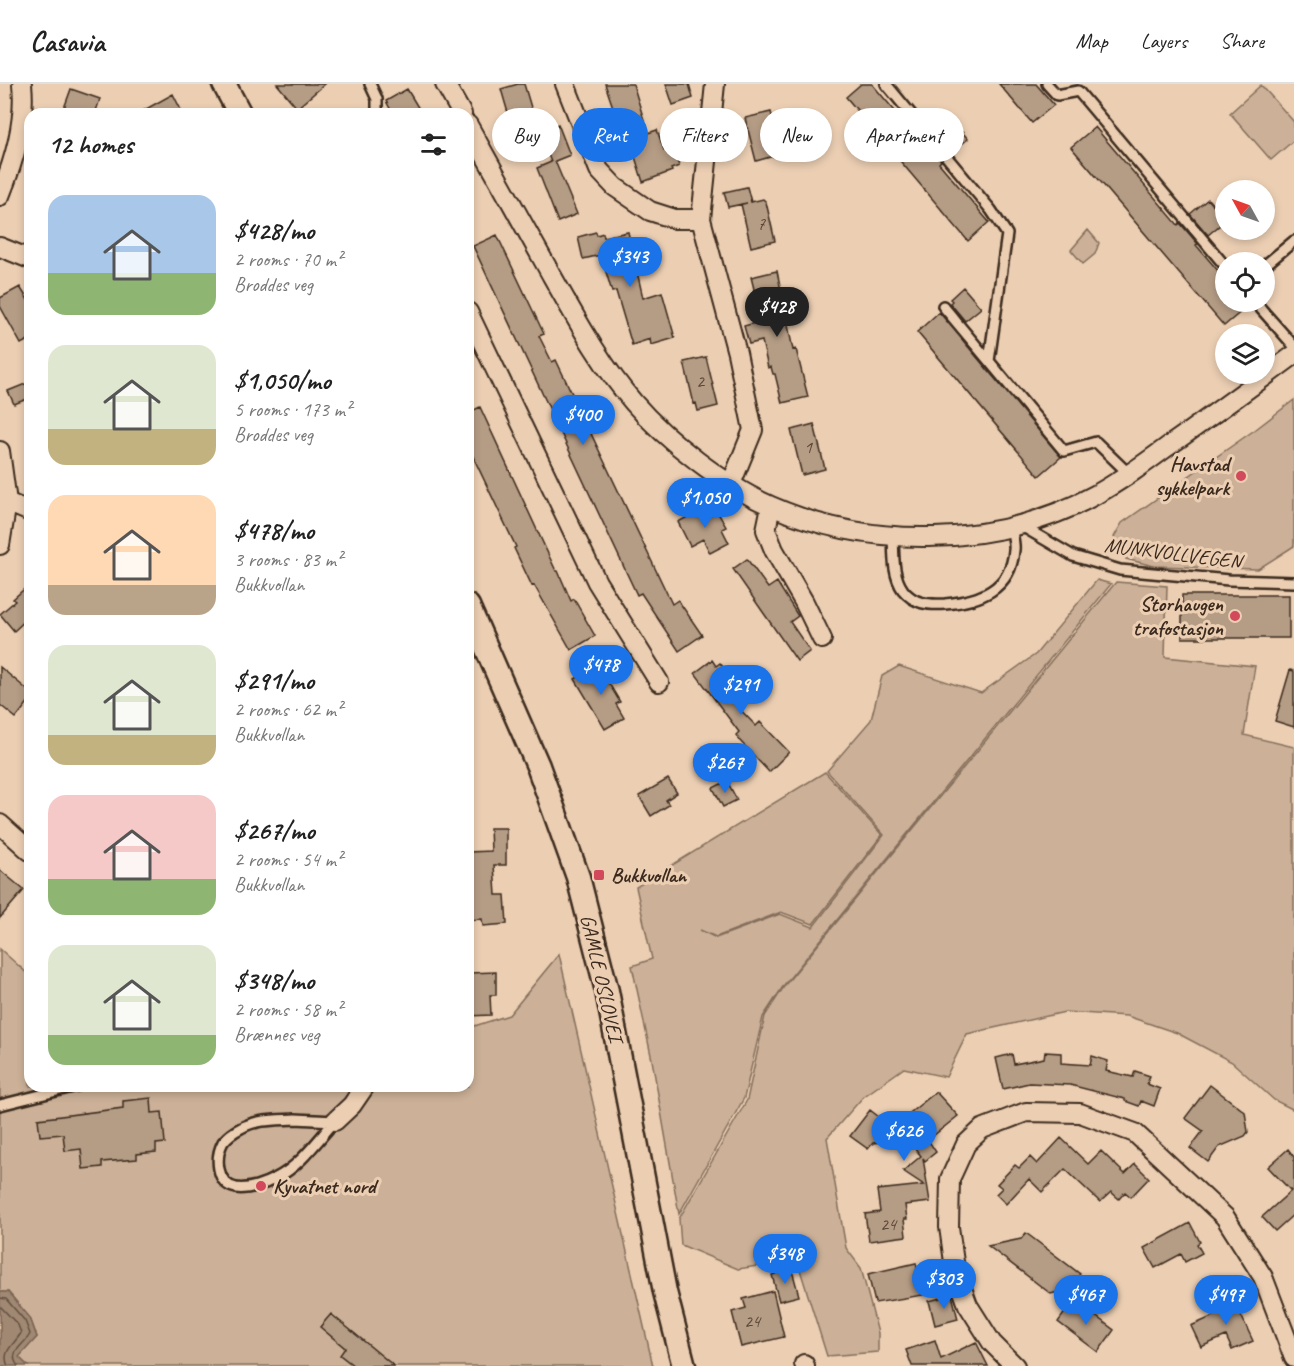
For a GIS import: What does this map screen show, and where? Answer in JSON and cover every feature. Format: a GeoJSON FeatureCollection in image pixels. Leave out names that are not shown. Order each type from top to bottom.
{"type":"FeatureCollection","features":[{"type":"Feature","properties":{"kind":"street"},"geometry":{"type":"LineString","coordinates":[[0,196],[10,171],[21,122],[22,84]]}},
{"type":"Feature","properties":{"kind":"street"},"geometry":{"type":"LineString","coordinates":[[224,84],[237,108]]}},
{"type":"Feature","properties":{"kind":"street"},"geometry":{"type":"LineString","coordinates":[[445,84],[459,108]]}},
{"type":"Feature","properties":{"kind":"street"},"geometry":{"type":"LineString","coordinates":[[565,84],[599,170],[615,187],[650,211],[675,219],[701,219]]}},
{"type":"Feature","properties":{"kind":"street"},"geometry":{"type":"LineString","coordinates":[[715,84],[701,219],[737,353],[753,430],[731,484]]}},
{"type":"Feature","properties":{"kind":"street"},"geometry":{"type":"LineString","coordinates":[[474,149],[592,348],[634,403],[683,451],[731,484],[771,506],[827,525],[893,535],[952,536],[1016,526],[1094,496],[1129,474],[1294,355]]}},
{"type":"Feature","properties":{"kind":"street"},"geometry":{"type":"LineString","coordinates":[[0,247],[24,257]]}},
{"type":"Feature","properties":{"kind":"street"},"geometry":{"type":"LineString","coordinates":[[474,325],[597,582],[659,682]]}},
{"type":"Feature","properties":{"kind":"street"},"geometry":{"type":"LineString","coordinates":[[0,452],[7,502],[0,545]]}},
{"type":"Feature","properties":{"kind":"street"},"geometry":{"type":"LineString","coordinates":[[7,502],[24,509]]}},
{"type":"Feature","properties":{"kind":"street"},"geometry":{"type":"LineString","coordinates":[[771,506],[765,530],[822,639]]}},
{"type":"Feature","properties":{"kind":"street","name":"GAMLE OSLOVEI"},"geometry":{"type":"LineString","coordinates":[[474,620],[538,766],[578,877],[607,991],[665,1292],[684,1366]]}},
{"type":"Feature","properties":{"kind":"street"},"geometry":{"type":"LineString","coordinates":[[0,824],[24,846]]}},
{"type":"Feature","properties":{"kind":"street"},"geometry":{"type":"LineString","coordinates":[[335,1120],[352,1105],[361,1092]]}},
{"type":"Feature","properties":{"kind":"street"},"geometry":{"type":"LineString","coordinates":[[1015,1366],[992,1343],[968,1305],[955,1269],[949,1227],[950,1179],[966,1144],[982,1129],[1026,1112],[1080,1113],[1135,1133],[1224,1217],[1263,1277],[1294,1358]]}},
{"type":"Feature","properties":{"kind":"lane"},"geometry":{"type":"LineString","coordinates":[[370,84],[377,99],[377,108]]}},
{"type":"Feature","properties":{"kind":"lane"},"geometry":{"type":"LineString","coordinates":[[886,84],[991,210],[1006,234],[989,361]]}},
{"type":"Feature","properties":{"kind":"lane"},"geometry":{"type":"LineString","coordinates":[[1047,84],[1057,95],[1078,91],[1087,84]]}},
{"type":"Feature","properties":{"kind":"lane"},"geometry":{"type":"LineString","coordinates":[[1078,91],[1215,254]]}},
{"type":"Feature","properties":{"kind":"lane"},"geometry":{"type":"LineString","coordinates":[[1275,257],[1294,241]]}},
{"type":"Feature","properties":{"kind":"lane"},"geometry":{"type":"LineString","coordinates":[[943,306],[1064,451],[1096,442],[1129,474]]}},
{"type":"Feature","properties":{"kind":"lane"},"geometry":{"type":"LineString","coordinates":[[1264,312],[1294,346]]}},
{"type":"Feature","properties":{"kind":"lane"},"geometry":{"type":"LineString","coordinates":[[893,535],[895,571],[902,588],[912,599],[928,604],[957,603],[983,597],[1002,581],[1015,549],[1016,526]]}},
{"type":"Feature","properties":{"kind":"lane","name":"MUNKVOLLVEGEN"},"geometry":{"type":"LineString","coordinates":[[1016,526],[1073,556],[1120,570],[1229,580],[1294,582]]}},
{"type":"Feature","properties":{"kind":"lane"},"geometry":{"type":"LineString","coordinates":[[0,1105],[53,1092]]}},
{"type":"Feature","properties":{"kind":"lane"},"geometry":{"type":"LineString","coordinates":[[276,1120],[335,1120],[306,1154],[278,1177],[260,1185],[237,1188],[229,1185],[221,1177],[219,1152],[224,1141],[241,1127],[276,1120]]}},
{"type":"Feature","properties":{"kind":"shaded area"},"geometry":{"type":"Polygon","coordinates":[[[1261,85],[1294,122],[1294,140],[1271,160],[1230,113],[1261,85]]]}},
{"type":"Feature","properties":{"kind":"shaded area"},"geometry":{"type":"Polygon","coordinates":[[[1088,230],[1099,243],[1095,254],[1083,264],[1071,250],[1088,230]]]}},
{"type":"Feature","properties":{"kind":"shaded area","name":"Havstad sykkelpark"},"geometry":{"type":"Polygon","coordinates":[[[1294,400],[1294,546],[1258,569],[1154,566],[1126,559],[1114,537],[1122,523],[1294,400]]]}},
{"type":"Feature","properties":{"kind":"shaded area"},"geometry":{"type":"Polygon","coordinates":[[[1097,580],[1111,584],[784,985],[763,1017],[744,1098],[679,1214],[652,1060],[632,966],[652,959],[636,887],[825,772],[882,835],[813,924],[781,912],[716,937],[700,930],[716,938],[780,914],[813,927],[884,835],[827,771],[871,720],[882,676],[899,666],[981,693],[1036,654],[1097,580]]]}},
{"type":"Feature","properties":{"kind":"shaded area"},"geometry":{"type":"Polygon","coordinates":[[[1116,582],[1167,586],[1165,657],[1255,666],[1244,735],[1294,747],[1294,1110],[1274,1100],[1232,1062],[1177,1033],[1127,1016],[1065,1012],[967,1034],[946,1077],[904,1068],[863,1097],[827,1138],[846,1248],[861,1268],[878,1333],[878,1352],[827,1356],[797,1260],[738,1269],[681,1245],[679,1219],[747,1100],[765,1016],[785,985],[1116,582]]]}},
{"type":"Feature","properties":{"kind":"shaded area"},"geometry":{"type":"Polygon","coordinates":[[[0,949],[24,971],[24,1092],[474,1092],[474,1026],[509,1015],[559,954],[653,1366],[28,1366],[18,1357],[37,1337],[30,1318],[8,1292],[0,1292],[0,949]]]}},
{"type":"Feature","properties":{"kind":"water"},"geometry":{"type":"Polygon","coordinates":[[[0,1292],[8,1292],[30,1318],[37,1337],[19,1357],[28,1366],[0,1366],[0,1292]]]}},
{"type":"Feature","properties":{"kind":"building"},"geometry":{"type":"Polygon","coordinates":[[[277,84],[325,84],[297,108],[277,84]]]}},
{"type":"Feature","properties":{"kind":"building"},"geometry":{"type":"Polygon","coordinates":[[[524,84],[531,108],[507,108],[501,89],[524,84]]]}},
{"type":"Feature","properties":{"kind":"building"},"geometry":{"type":"Polygon","coordinates":[[[605,84],[633,84],[640,108],[613,108],[605,84]]]}},
{"type":"Feature","properties":{"kind":"building"},"geometry":{"type":"Polygon","coordinates":[[[666,84],[689,84],[693,98],[673,105],[666,84]]]}},
{"type":"Feature","properties":{"kind":"building"},"geometry":{"type":"Polygon","coordinates":[[[861,84],[872,84],[892,108],[855,108],[846,97],[861,84]]]}},
{"type":"Feature","properties":{"kind":"building"},"geometry":{"type":"Polygon","coordinates":[[[999,84],[1036,84],[1054,105],[1032,123],[999,84]]]}},
{"type":"Feature","properties":{"kind":"building"},"geometry":{"type":"Polygon","coordinates":[[[71,89],[100,99],[97,108],[64,108],[71,89]]]}},
{"type":"Feature","properties":{"kind":"building"},"geometry":{"type":"Polygon","coordinates":[[[407,89],[418,108],[390,108],[386,101],[407,89]]]}},
{"type":"Feature","properties":{"kind":"building"},"geometry":{"type":"Polygon","coordinates":[[[173,94],[180,108],[148,108],[173,94]]]}},
{"type":"Feature","properties":{"kind":"building"},"geometry":{"type":"Polygon","coordinates":[[[760,115],[760,160],[756,161],[748,130],[748,117],[760,115]]]}},
{"type":"Feature","properties":{"kind":"building"},"geometry":{"type":"Polygon","coordinates":[[[1095,127],[1178,225],[1180,223],[1198,244],[1196,245],[1215,267],[1215,312],[1241,312],[1226,324],[1222,324],[1071,147],[1095,127]]]}},
{"type":"Feature","properties":{"kind":"building"},"geometry":{"type":"Polygon","coordinates":[[[560,129],[570,155],[560,159],[560,129]]]}},
{"type":"Feature","properties":{"kind":"building"},"geometry":{"type":"Polygon","coordinates":[[[657,130],[660,139],[660,162],[678,162],[679,166],[643,182],[637,162],[648,162],[648,133],[657,130]]]}},
{"type":"Feature","properties":{"kind":"building"},"geometry":{"type":"Polygon","coordinates":[[[555,162],[577,214],[558,222],[537,168],[555,162]]]}},
{"type":"Feature","properties":{"kind":"building"},"geometry":{"type":"Polygon","coordinates":[[[901,162],[940,162],[989,222],[968,241],[901,162]]]}},
{"type":"Feature","properties":{"kind":"building"},"geometry":{"type":"Polygon","coordinates":[[[747,187],[751,202],[763,199],[766,202],[775,241],[751,247],[741,204],[728,207],[724,192],[747,187]]]}},
{"type":"Feature","properties":{"kind":"building"},"geometry":{"type":"Polygon","coordinates":[[[1208,199],[1215,207],[1215,229],[1208,235],[1190,214],[1208,199]]]}},
{"type":"Feature","properties":{"kind":"building"},"geometry":{"type":"Polygon","coordinates":[[[596,232],[597,235],[603,233],[604,237],[628,232],[643,298],[662,292],[675,338],[651,345],[650,339],[632,345],[616,291],[612,292],[601,255],[583,259],[578,237],[596,232]]]}},
{"type":"Feature","properties":{"kind":"building"},"geometry":{"type":"Polygon","coordinates":[[[497,235],[544,334],[539,336],[552,362],[556,360],[672,604],[678,600],[702,635],[679,651],[641,593],[637,595],[474,246],[497,235]]]}},
{"type":"Feature","properties":{"kind":"building"},"geometry":{"type":"Polygon","coordinates":[[[777,271],[793,350],[796,349],[808,397],[782,403],[775,374],[771,367],[768,368],[762,341],[749,344],[744,326],[762,321],[751,277],[777,271]]]}},
{"type":"Feature","properties":{"kind":"building"},"geometry":{"type":"Polygon","coordinates":[[[20,287],[24,293],[24,342],[21,344],[0,306],[0,298],[20,287]]]}},
{"type":"Feature","properties":{"kind":"building"},"geometry":{"type":"Polygon","coordinates":[[[963,287],[981,308],[965,321],[950,303],[952,301],[950,299],[963,287]]]}},
{"type":"Feature","properties":{"kind":"building"},"geometry":{"type":"Polygon","coordinates":[[[939,312],[1061,457],[1039,476],[917,332],[939,312]]]}},
{"type":"Feature","properties":{"kind":"building"},"geometry":{"type":"Polygon","coordinates":[[[706,357],[718,406],[698,411],[696,403],[694,404],[684,362],[706,357]]]}},
{"type":"Feature","properties":{"kind":"building"},"geometry":{"type":"Polygon","coordinates":[[[24,384],[24,400],[14,404],[8,391],[24,384]]]}},
{"type":"Feature","properties":{"kind":"building"},"geometry":{"type":"Polygon","coordinates":[[[480,407],[571,601],[574,599],[595,636],[571,650],[534,585],[532,586],[474,459],[474,410],[480,407]]]}},
{"type":"Feature","properties":{"kind":"building"},"geometry":{"type":"Polygon","coordinates":[[[814,424],[825,469],[802,475],[791,430],[814,424]]]}},
{"type":"Feature","properties":{"kind":"building"},"geometry":{"type":"Polygon","coordinates":[[[708,506],[712,513],[717,511],[726,527],[722,529],[729,543],[710,553],[703,539],[690,546],[678,522],[708,506]]]}},
{"type":"Feature","properties":{"kind":"building"},"geometry":{"type":"Polygon","coordinates":[[[747,559],[768,588],[777,582],[798,616],[790,622],[810,651],[797,661],[733,569],[747,559]]]}},
{"type":"Feature","properties":{"kind":"building"},"geometry":{"type":"Polygon","coordinates":[[[24,589],[24,622],[14,631],[0,614],[15,601],[13,599],[24,589]]]}},
{"type":"Feature","properties":{"kind":"building","name":"Storhaugen trafostasjon"},"geometry":{"type":"Polygon","coordinates":[[[1182,595],[1289,595],[1289,638],[1182,638],[1182,595]]]}},
{"type":"Feature","properties":{"kind":"building"},"geometry":{"type":"Polygon","coordinates":[[[712,660],[716,666],[720,663],[746,696],[735,704],[756,726],[760,722],[789,752],[769,772],[740,741],[736,735],[739,732],[695,673],[712,660]]]}},
{"type":"Feature","properties":{"kind":"building"},"geometry":{"type":"Polygon","coordinates":[[[598,665],[620,702],[616,704],[624,718],[605,729],[575,679],[598,665]]]}},
{"type":"Feature","properties":{"kind":"building"},"geometry":{"type":"Polygon","coordinates":[[[0,667],[24,687],[24,708],[16,718],[0,705],[0,667]]]}},
{"type":"Feature","properties":{"kind":"building"},"geometry":{"type":"Polygon","coordinates":[[[1290,670],[1294,671],[1294,727],[1275,721],[1290,670]]]}},
{"type":"Feature","properties":{"kind":"building"},"geometry":{"type":"Polygon","coordinates":[[[668,779],[677,793],[666,800],[669,805],[651,816],[639,796],[668,779]]]}},
{"type":"Feature","properties":{"kind":"building"},"geometry":{"type":"Polygon","coordinates":[[[727,781],[737,800],[723,807],[713,788],[727,781]]]}},
{"type":"Feature","properties":{"kind":"building"},"geometry":{"type":"Polygon","coordinates":[[[490,828],[506,828],[506,865],[494,865],[496,895],[505,895],[507,924],[483,926],[482,919],[474,920],[474,852],[491,851],[490,828]]]}},
{"type":"Feature","properties":{"kind":"building"},"geometry":{"type":"Polygon","coordinates":[[[0,870],[24,890],[0,918],[0,870]]]}},
{"type":"Feature","properties":{"kind":"building"},"geometry":{"type":"Polygon","coordinates":[[[496,972],[496,995],[490,995],[491,1015],[474,1016],[474,973],[496,972]]]}},
{"type":"Feature","properties":{"kind":"building"},"geometry":{"type":"Polygon","coordinates":[[[1045,1052],[1061,1053],[1061,1063],[1090,1065],[1092,1056],[1108,1061],[1106,1071],[1133,1077],[1135,1071],[1150,1076],[1147,1084],[1160,1089],[1154,1106],[1141,1101],[1139,1106],[1125,1099],[1070,1085],[1029,1083],[1003,1089],[996,1058],[1012,1054],[1014,1064],[1044,1058],[1045,1052]]]}},
{"type":"Feature","properties":{"kind":"building"},"geometry":{"type":"Polygon","coordinates":[[[1210,1085],[1245,1112],[1248,1132],[1245,1136],[1219,1147],[1208,1162],[1190,1148],[1203,1131],[1185,1118],[1210,1085]]]}},
{"type":"Feature","properties":{"kind":"building"},"geometry":{"type":"Polygon","coordinates":[[[936,1092],[958,1116],[928,1140],[936,1152],[925,1161],[923,1158],[930,1202],[905,1205],[906,1236],[869,1241],[865,1214],[880,1212],[877,1190],[924,1185],[903,1171],[921,1156],[907,1138],[873,1143],[868,1149],[850,1136],[870,1110],[892,1127],[936,1092]]]}},
{"type":"Feature","properties":{"kind":"building"},"geometry":{"type":"Polygon","coordinates":[[[151,1098],[152,1113],[162,1112],[165,1143],[156,1144],[156,1152],[137,1154],[137,1159],[102,1162],[102,1167],[83,1169],[81,1149],[65,1151],[63,1134],[40,1136],[38,1119],[123,1108],[123,1101],[151,1098]]]}},
{"type":"Feature","properties":{"kind":"building"},"geometry":{"type":"Polygon","coordinates":[[[1061,1138],[1088,1164],[1101,1151],[1125,1174],[1135,1164],[1149,1178],[1131,1197],[1125,1192],[1119,1199],[1111,1192],[1100,1202],[1065,1169],[1042,1192],[1029,1179],[1006,1204],[996,1194],[1002,1188],[997,1184],[1015,1165],[1019,1168],[1030,1157],[1037,1164],[1061,1138]]]}},
{"type":"Feature","properties":{"kind":"building"},"geometry":{"type":"Polygon","coordinates":[[[1288,1149],[1294,1157],[1294,1214],[1275,1231],[1262,1217],[1291,1191],[1268,1167],[1288,1149]]]}},
{"type":"Feature","properties":{"kind":"building"},"geometry":{"type":"Polygon","coordinates":[[[1190,1223],[1200,1242],[1197,1244],[1202,1253],[1185,1262],[1181,1254],[1155,1268],[1144,1248],[1190,1223]]]}},
{"type":"Feature","properties":{"kind":"building"},"geometry":{"type":"Polygon","coordinates":[[[1026,1233],[1080,1274],[1061,1299],[1058,1292],[1051,1294],[988,1246],[1021,1239],[1026,1233]]]}},
{"type":"Feature","properties":{"kind":"building"},"geometry":{"type":"Polygon","coordinates":[[[916,1263],[923,1295],[875,1303],[868,1274],[916,1263]]]}},
{"type":"Feature","properties":{"kind":"building"},"geometry":{"type":"Polygon","coordinates":[[[789,1268],[790,1271],[792,1270],[799,1296],[779,1301],[772,1275],[775,1274],[774,1272],[789,1268]]]}},
{"type":"Feature","properties":{"kind":"building"},"geometry":{"type":"Polygon","coordinates":[[[773,1291],[784,1337],[741,1347],[732,1312],[746,1308],[743,1299],[773,1291]]]}},
{"type":"Feature","properties":{"kind":"building"},"geometry":{"type":"Polygon","coordinates":[[[952,1295],[958,1319],[935,1325],[929,1301],[952,1295]]]}},
{"type":"Feature","properties":{"kind":"building"},"geometry":{"type":"Polygon","coordinates":[[[1245,1296],[1250,1309],[1240,1313],[1253,1341],[1232,1350],[1226,1336],[1201,1347],[1191,1326],[1230,1309],[1227,1303],[1245,1296]]]}},
{"type":"Feature","properties":{"kind":"building"},"geometry":{"type":"Polygon","coordinates":[[[1074,1300],[1114,1330],[1098,1352],[1058,1322],[1074,1300]]]}},
{"type":"Feature","properties":{"kind":"building"},"geometry":{"type":"Polygon","coordinates":[[[331,1314],[394,1366],[354,1366],[340,1355],[345,1348],[320,1327],[331,1314]]]}},
{"type":"Feature","properties":{"kind":"building"},"geometry":{"type":"Polygon","coordinates":[[[935,1340],[941,1359],[976,1342],[988,1366],[912,1366],[906,1350],[935,1340]]]}},
{"type":"Feature","properties":{"kind":"place","name":"Havstad sykkelpark"},"geometry":{"type":"Point","coordinates":[1241,476]}},
{"type":"Feature","properties":{"kind":"place","name":"Storhaugen trafostasjon"},"geometry":{"type":"Point","coordinates":[1235,616]}},
{"type":"Feature","properties":{"kind":"place","name":"Bukkvollan"},"geometry":{"type":"Point","coordinates":[599,875]}},
{"type":"Feature","properties":{"kind":"place","name":"Kyvatnet nord"},"geometry":{"type":"Point","coordinates":[261,1186]}}]}
